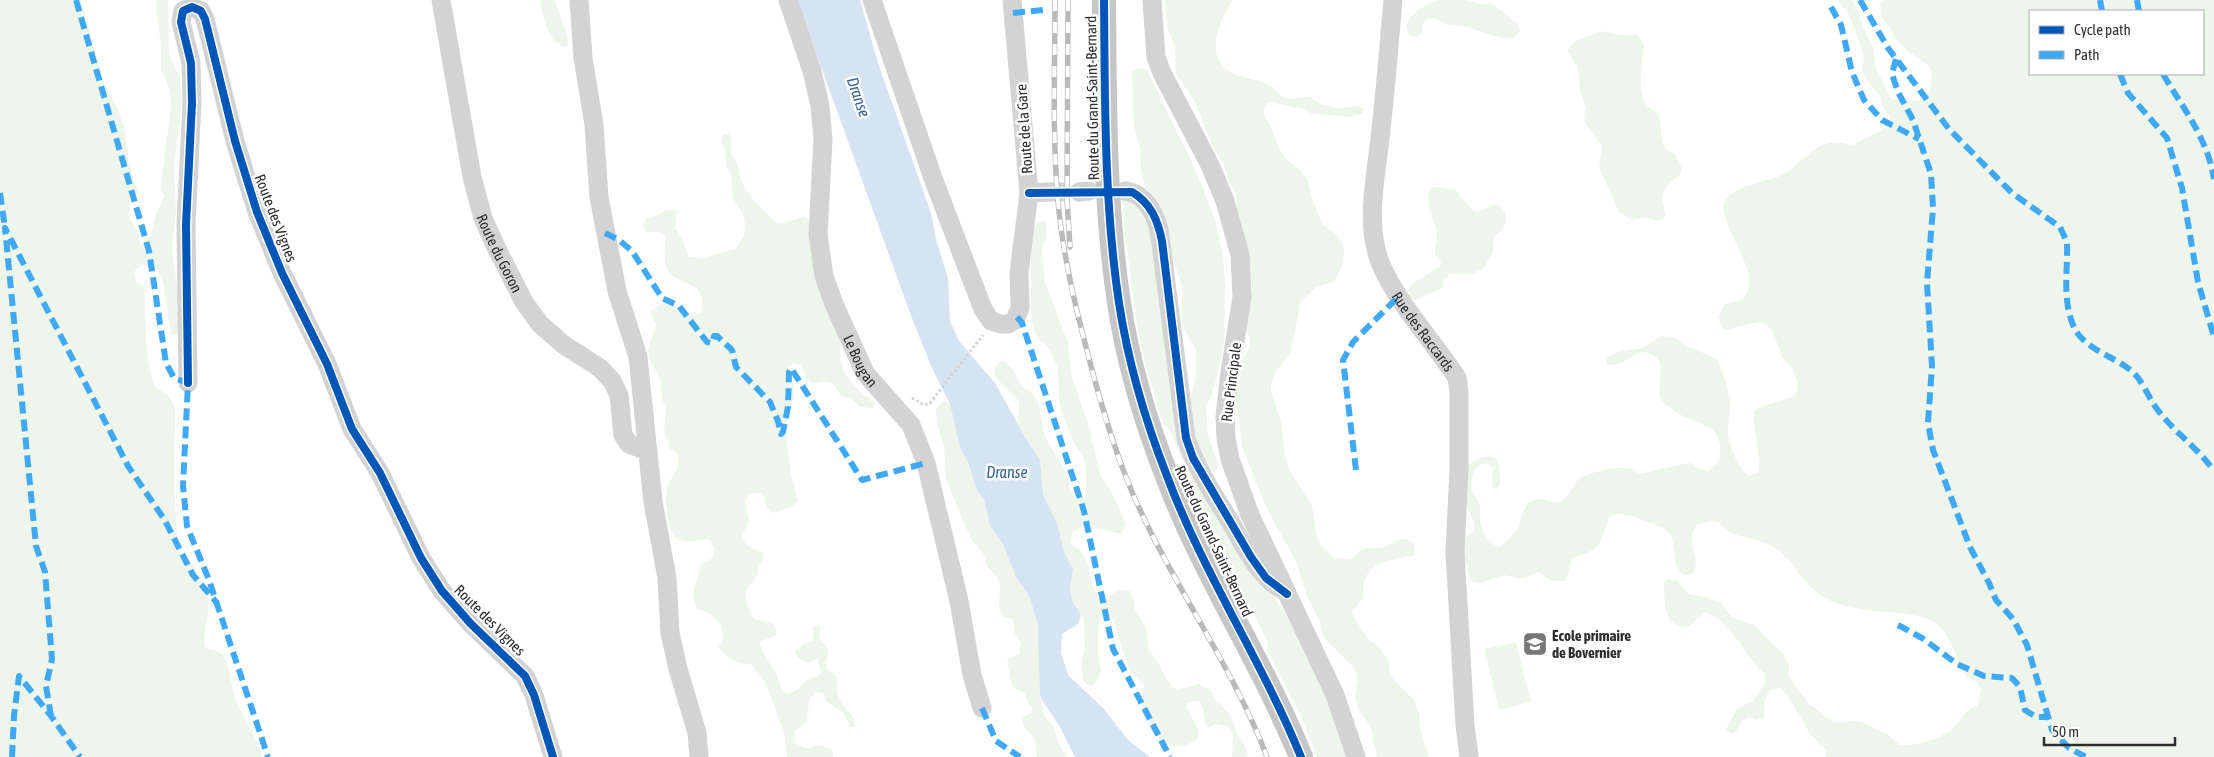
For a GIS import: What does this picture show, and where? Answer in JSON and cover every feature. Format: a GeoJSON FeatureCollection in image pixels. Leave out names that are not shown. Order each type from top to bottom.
{"type":"FeatureCollection","features":[{"type":"Feature","properties":{"kind":"main road","name":"Route du Grand-Saint-Bernard"},"geometry":{"type":"LineString","coordinates":[[1104,0],[1105,148],[1110,224],[1119,305],[1135,380],[1167,477],[1179,505],[1210,572],[1281,710],[1302,757]]}},
{"type":"Feature","properties":{"kind":"street","name":"Route du Goron"},"geometry":{"type":"LineString","coordinates":[[441,0],[474,190],[496,247],[524,302],[540,324],[564,345],[600,368],[612,381],[619,395],[623,435],[629,444],[648,451]]}},
{"type":"Feature","properties":{"kind":"street"},"geometry":{"type":"LineString","coordinates":[[579,0],[583,58],[594,125],[598,197],[617,291],[638,357],[653,502],[668,578],[670,633],[678,669],[697,733],[699,757]]}},
{"type":"Feature","properties":{"kind":"street","name":"Le Bougan"},"geometry":{"type":"LineString","coordinates":[[788,0],[812,71],[820,106],[823,140],[818,235],[824,276],[834,304],[865,372],[911,425],[926,463],[959,601],[972,675],[982,708]]}},
{"type":"Feature","properties":{"kind":"street"},"geometry":{"type":"LineString","coordinates":[[872,0],[934,181],[988,326]]}},
{"type":"Feature","properties":{"kind":"street","name":"Route de la Gare"},"geometry":{"type":"LineString","coordinates":[[988,326],[1008,324],[1015,320],[1018,314],[1020,304],[1019,273],[1029,193],[1012,0]]}},
{"type":"Feature","properties":{"kind":"street","name":"Rue Principale"},"geometry":{"type":"LineString","coordinates":[[1152,0],[1156,57],[1162,74],[1210,165],[1235,230],[1243,278],[1242,297],[1226,398],[1226,438],[1230,459],[1244,498],[1334,695],[1356,757]]}},
{"type":"Feature","properties":{"kind":"street","name":"Rue des Raccards"},"geometry":{"type":"LineString","coordinates":[[1394,0],[1372,208],[1372,234],[1382,266],[1398,296],[1457,378],[1459,402],[1455,552],[1465,725],[1469,757]]}},
{"type":"Feature","properties":{"kind":"street","name":"Route des Vignes"},"geometry":{"type":"LineString","coordinates":[[188,383],[186,231],[192,89],[189,52],[181,18],[183,11],[192,7],[200,11],[205,18],[242,167],[257,212],[282,273],[327,364],[352,428],[377,468],[424,563],[442,591],[471,624],[526,676],[532,689],[553,757]]}},
{"type":"Feature","properties":{"kind":"street"},"geometry":{"type":"LineString","coordinates":[[1125,191],[1132,192],[1143,199],[1154,214],[1159,228],[1185,430],[1193,458],[1251,557],[1266,578],[1287,594]]}},
{"type":"Feature","properties":{"kind":"street"},"geometry":{"type":"LineString","coordinates":[[1029,193],[1049,192]]}},
{"type":"Feature","properties":{"kind":"path"},"geometry":{"type":"LineString","coordinates":[[935,399],[988,326]]}},
{"type":"Feature","properties":{"kind":"shaded area"},"geometry":{"type":"Polygon","coordinates":[[[0,0],[81,0],[104,84],[119,111],[125,131],[129,163],[138,192],[131,191],[129,218],[137,230],[141,245],[151,235],[155,217],[164,195],[160,190],[171,106],[170,92],[161,70],[161,46],[156,7],[157,0],[168,0],[169,54],[180,79],[182,100],[174,168],[176,210],[172,249],[178,292],[180,334],[171,335],[163,282],[156,267],[141,265],[134,272],[136,282],[144,287],[147,350],[151,374],[155,387],[168,395],[175,408],[174,490],[179,555],[193,565],[202,579],[208,603],[204,638],[205,647],[223,655],[235,696],[262,757],[0,757],[0,0]]]}},
{"type":"Feature","properties":{"kind":"shaded area"},"geometry":{"type":"Polygon","coordinates":[[[540,0],[555,0],[568,39],[568,45],[565,47],[558,44],[549,34],[540,0]]]}},
{"type":"Feature","properties":{"kind":"shaded area"},"geometry":{"type":"Polygon","coordinates":[[[1165,0],[1233,0],[1223,17],[1216,37],[1217,56],[1222,65],[1230,72],[1265,83],[1286,98],[1310,97],[1320,104],[1339,108],[1359,106],[1364,109],[1362,114],[1350,117],[1310,113],[1304,109],[1273,103],[1268,103],[1264,110],[1265,118],[1270,124],[1279,148],[1285,158],[1300,170],[1308,181],[1313,202],[1324,226],[1335,233],[1342,242],[1344,249],[1343,265],[1335,281],[1317,287],[1301,301],[1290,355],[1275,372],[1271,392],[1281,421],[1285,456],[1291,473],[1312,505],[1317,539],[1323,548],[1335,558],[1351,559],[1362,549],[1385,547],[1401,539],[1407,539],[1414,544],[1415,551],[1413,556],[1385,562],[1371,570],[1363,586],[1363,598],[1351,612],[1367,638],[1378,647],[1389,661],[1390,672],[1394,680],[1415,701],[1419,713],[1420,729],[1429,757],[1377,757],[1370,726],[1359,710],[1355,698],[1358,680],[1354,668],[1326,640],[1321,631],[1320,622],[1306,594],[1296,561],[1267,509],[1242,447],[1235,387],[1239,365],[1248,351],[1250,343],[1250,337],[1245,330],[1251,304],[1252,285],[1237,217],[1237,195],[1229,182],[1224,165],[1213,147],[1195,102],[1176,74],[1175,47],[1167,28],[1165,0]]]}},
{"type":"Feature","properties":{"kind":"shaded area"},"geometry":{"type":"Polygon","coordinates":[[[1439,0],[1466,0],[1481,4],[1491,3],[1519,25],[1520,31],[1512,39],[1494,36],[1464,26],[1450,25],[1435,18],[1428,18],[1423,24],[1422,33],[1417,37],[1410,36],[1407,24],[1414,14],[1426,5],[1439,0]]]}},
{"type":"Feature","properties":{"kind":"shaded area"},"geometry":{"type":"Polygon","coordinates":[[[1838,0],[1852,0],[1857,8],[1864,30],[1873,47],[1876,68],[1890,97],[1893,100],[1919,101],[1930,90],[1932,71],[1929,66],[1894,38],[1890,27],[1881,17],[1880,4],[1885,0],[2214,0],[2214,757],[1825,757],[1827,752],[1811,735],[1787,694],[1779,688],[1771,690],[1765,700],[1764,717],[1757,720],[1749,717],[1742,720],[1736,731],[1732,734],[1726,731],[1728,724],[1738,708],[1754,700],[1766,681],[1764,674],[1719,619],[1705,612],[1689,627],[1673,623],[1666,612],[1665,605],[1664,582],[1668,579],[1677,581],[1688,594],[1710,598],[1722,604],[1732,617],[1752,624],[1762,632],[1783,654],[1789,666],[1789,677],[1809,704],[1834,722],[1859,721],[1887,734],[1900,745],[1930,740],[1950,730],[1967,712],[1978,705],[1981,688],[1975,681],[1966,676],[1950,641],[1933,621],[1907,614],[1850,607],[1829,600],[1813,589],[1773,546],[1732,533],[1715,521],[1699,524],[1692,533],[1696,563],[1693,574],[1683,575],[1676,566],[1672,537],[1664,528],[1629,515],[1616,514],[1610,517],[1598,546],[1588,553],[1572,557],[1565,581],[1551,581],[1539,572],[1522,579],[1504,575],[1480,583],[1471,581],[1468,574],[1468,565],[1459,552],[1461,538],[1473,532],[1475,527],[1465,501],[1463,484],[1467,468],[1480,458],[1491,457],[1497,459],[1500,471],[1500,485],[1496,488],[1492,487],[1493,469],[1487,463],[1479,466],[1473,474],[1471,484],[1473,493],[1480,505],[1480,522],[1483,531],[1491,542],[1498,547],[1504,544],[1518,530],[1524,510],[1530,502],[1540,499],[1554,503],[1559,502],[1569,494],[1576,482],[1584,476],[1618,468],[1643,473],[1691,463],[1700,469],[1708,471],[1718,462],[1720,453],[1717,435],[1708,427],[1684,417],[1662,401],[1659,389],[1661,368],[1655,357],[1643,352],[1618,364],[1606,364],[1606,358],[1618,352],[1642,348],[1662,336],[1674,337],[1686,346],[1716,358],[1723,373],[1730,399],[1728,437],[1732,449],[1741,467],[1749,476],[1758,473],[1759,457],[1754,426],[1755,410],[1796,395],[1798,383],[1792,368],[1782,357],[1772,330],[1762,322],[1727,330],[1721,327],[1718,316],[1725,304],[1743,298],[1749,289],[1746,266],[1728,226],[1724,214],[1724,204],[1727,198],[1746,186],[1783,175],[1824,144],[1841,143],[1854,145],[1881,130],[1889,123],[1890,117],[1881,104],[1880,96],[1865,78],[1862,70],[1864,58],[1849,15],[1838,0]]]}},
{"type":"Feature","properties":{"kind":"shaded area"},"geometry":{"type":"Polygon","coordinates":[[[1600,31],[1620,35],[1637,34],[1644,44],[1641,82],[1644,101],[1649,108],[1657,112],[1665,147],[1675,154],[1680,163],[1680,174],[1665,188],[1662,196],[1666,214],[1663,219],[1657,221],[1646,217],[1632,220],[1619,212],[1599,167],[1602,146],[1585,123],[1586,108],[1580,92],[1578,68],[1567,50],[1576,41],[1600,31]]]}},
{"type":"Feature","properties":{"kind":"shaded area"},"geometry":{"type":"Polygon","coordinates":[[[1139,68],[1146,69],[1150,76],[1196,171],[1215,220],[1223,255],[1225,282],[1224,345],[1215,384],[1206,409],[1208,436],[1218,467],[1215,472],[1208,470],[1195,446],[1190,405],[1196,373],[1196,349],[1184,329],[1181,313],[1183,291],[1156,203],[1145,188],[1141,169],[1140,149],[1134,126],[1132,72],[1139,68]]]}},
{"type":"Feature","properties":{"kind":"shaded area"},"geometry":{"type":"Polygon","coordinates":[[[723,134],[729,134],[731,139],[731,154],[737,162],[742,183],[754,201],[776,223],[804,217],[809,220],[814,248],[839,328],[842,367],[854,386],[875,403],[873,409],[859,406],[854,401],[840,394],[833,384],[828,382],[812,383],[808,380],[801,365],[794,363],[788,366],[788,375],[794,386],[794,396],[785,428],[791,474],[798,501],[792,507],[773,513],[767,509],[764,497],[760,493],[749,494],[745,501],[749,521],[741,538],[748,546],[763,553],[763,561],[759,566],[757,575],[745,593],[747,605],[754,619],[771,623],[776,629],[776,635],[760,642],[764,655],[777,676],[783,691],[786,694],[794,692],[806,681],[821,673],[818,658],[807,663],[797,658],[795,652],[804,643],[813,640],[814,626],[821,627],[819,638],[825,644],[828,652],[825,662],[827,670],[836,676],[840,700],[855,721],[854,727],[850,727],[844,713],[826,701],[823,693],[815,692],[809,700],[807,722],[795,731],[794,742],[808,748],[820,745],[832,750],[833,757],[787,757],[784,732],[764,680],[751,664],[736,662],[726,655],[718,646],[723,635],[719,623],[709,614],[697,609],[694,591],[700,564],[713,558],[714,548],[710,540],[687,542],[679,540],[671,531],[667,516],[667,488],[679,464],[676,452],[670,449],[664,430],[666,408],[662,400],[661,382],[649,359],[648,349],[656,325],[650,312],[662,303],[679,308],[694,316],[701,312],[702,301],[701,294],[697,289],[673,276],[666,268],[665,236],[657,232],[647,232],[642,226],[646,219],[666,210],[677,211],[675,228],[682,238],[689,257],[702,258],[735,249],[744,236],[745,224],[743,214],[733,199],[731,174],[727,168],[725,152],[721,142],[723,134]]]}},
{"type":"Feature","properties":{"kind":"shaded area"},"geometry":{"type":"Polygon","coordinates":[[[1435,187],[1456,190],[1468,206],[1476,212],[1496,204],[1504,211],[1506,220],[1505,225],[1494,237],[1493,253],[1483,269],[1472,274],[1450,274],[1445,279],[1442,288],[1415,300],[1410,298],[1408,290],[1412,284],[1440,266],[1441,262],[1435,254],[1437,231],[1428,200],[1430,189],[1435,187]]]}},
{"type":"Feature","properties":{"kind":"shaded area"},"geometry":{"type":"Polygon","coordinates":[[[1122,197],[1130,198],[1151,219],[1177,402],[1268,590],[1286,614],[1323,689],[1348,757],[1317,757],[1301,716],[1267,649],[1268,643],[1214,532],[1170,431],[1164,424],[1159,412],[1144,359],[1137,324],[1127,250],[1129,247],[1126,246],[1122,197]]]}},
{"type":"Feature","properties":{"kind":"shaded area"},"geometry":{"type":"Polygon","coordinates":[[[1045,221],[1047,238],[1043,243],[1042,255],[1045,282],[1068,343],[1071,374],[1089,426],[1100,475],[1113,495],[1126,525],[1122,533],[1081,527],[1072,533],[1070,543],[1080,550],[1087,561],[1092,585],[1100,600],[1107,600],[1117,591],[1130,591],[1134,600],[1135,610],[1146,627],[1149,651],[1157,660],[1168,681],[1177,690],[1199,684],[1211,690],[1214,697],[1229,713],[1239,737],[1245,745],[1248,757],[1232,757],[1233,734],[1228,726],[1215,724],[1209,728],[1205,722],[1199,701],[1188,702],[1186,707],[1198,729],[1198,739],[1180,746],[1171,745],[1157,737],[1151,730],[1143,712],[1144,685],[1130,670],[1114,619],[1106,615],[1099,620],[1098,654],[1101,674],[1091,687],[1083,681],[1081,665],[1085,646],[1084,619],[1072,601],[1070,589],[1073,569],[1064,552],[1057,523],[1043,494],[1040,460],[1018,424],[1019,401],[994,376],[995,367],[1002,361],[1007,363],[1014,371],[1018,382],[1032,393],[1038,402],[1046,439],[1062,466],[1070,489],[1076,499],[1086,497],[1084,458],[1072,440],[1059,403],[1058,369],[1051,352],[1034,330],[1031,318],[1031,233],[1038,222],[1045,221]]]}},
{"type":"Feature","properties":{"kind":"shaded area"},"geometry":{"type":"Polygon","coordinates":[[[944,401],[950,404],[960,448],[969,465],[977,491],[984,499],[990,526],[1003,546],[1016,577],[1030,598],[1038,625],[1040,695],[1044,715],[1054,728],[1059,744],[1067,757],[1037,757],[1034,739],[1023,723],[1023,717],[1031,713],[1032,708],[1029,706],[1025,694],[1012,687],[1007,661],[1009,658],[1019,654],[1021,643],[1015,634],[1013,620],[1005,617],[999,609],[1000,585],[998,578],[987,567],[984,555],[970,537],[946,480],[944,446],[937,424],[936,409],[944,401]]]}},
{"type":"Feature","properties":{"kind":"shaded area"},"geometry":{"type":"Polygon","coordinates":[[[1516,642],[1531,702],[1499,710],[1484,649],[1516,642]]]}},
{"type":"Feature","properties":{"kind":"water","name":"Dranse"},"geometry":{"type":"Polygon","coordinates":[[[797,0],[860,0],[879,66],[931,213],[936,239],[948,278],[950,321],[959,341],[995,383],[1040,460],[1043,494],[1057,523],[1064,552],[1073,569],[1070,589],[1072,601],[1081,615],[1078,624],[1062,634],[1061,653],[1068,675],[1104,709],[1128,740],[1150,757],[1075,757],[1060,727],[1042,700],[1040,695],[1038,625],[1030,598],[1016,577],[1003,545],[990,526],[984,499],[977,491],[969,465],[960,448],[950,404],[931,366],[910,313],[797,0]]]}},
{"type":"Feature","properties":{"kind":"tunnel"},"geometry":{"type":"LineString","coordinates":[[1049,192],[1079,192]]}},
{"type":"Feature","properties":{"kind":"railway"},"geometry":{"type":"LineString","coordinates":[[1055,0],[1054,126],[1060,219],[1072,288],[1099,397],[1132,492],[1165,559],[1237,689],[1267,757]]}},
{"type":"Feature","properties":{"kind":"railway"},"geometry":{"type":"LineString","coordinates":[[1068,0],[1067,199],[1070,247]]}},
{"type":"Feature","properties":{"kind":"marked path"},"geometry":{"type":"LineString","coordinates":[[76,0],[149,251],[166,363],[174,378],[188,383],[183,486],[187,526],[209,580],[268,757]]}},
{"type":"Feature","properties":{"kind":"marked path"},"geometry":{"type":"LineString","coordinates":[[1860,0],[1888,48],[1949,129],[2012,193],[2060,227],[2067,242],[2066,284],[2068,305],[2077,333],[2090,345],[2134,373],[2153,404],[2214,471]]}},
{"type":"Feature","properties":{"kind":"marked path"},"geometry":{"type":"LineString","coordinates":[[2100,0],[2102,10]]}},
{"type":"Feature","properties":{"kind":"marked path"},"geometry":{"type":"LineString","coordinates":[[2137,0],[2139,10]]}},
{"type":"Feature","properties":{"kind":"marked path"},"geometry":{"type":"LineString","coordinates":[[1831,7],[1841,25],[1852,72],[1864,100],[1882,120],[1919,139]]}},
{"type":"Feature","properties":{"kind":"marked path"},"geometry":{"type":"LineString","coordinates":[[1013,13],[1044,10]]}},
{"type":"Feature","properties":{"kind":"marked path"},"geometry":{"type":"LineString","coordinates":[[1896,59],[1892,74],[1898,92],[1913,120],[1931,174],[1933,208],[1927,283],[1932,366],[1928,423],[1933,450],[1970,547],[1996,600],[2013,619],[2027,645],[2052,730],[2069,748],[2086,757]]}},
{"type":"Feature","properties":{"kind":"marked path"},"geometry":{"type":"LineString","coordinates":[[2120,75],[2128,93],[2167,138],[2182,188],[2198,282],[2214,337]]}},
{"type":"Feature","properties":{"kind":"marked path"},"geometry":{"type":"LineString","coordinates":[[2164,75],[2200,137],[2211,164],[2214,179]]}},
{"type":"Feature","properties":{"kind":"marked path"},"geometry":{"type":"LineString","coordinates":[[0,193],[5,228]]}},
{"type":"Feature","properties":{"kind":"marked path"},"geometry":{"type":"LineString","coordinates":[[51,716],[46,686],[52,659],[45,572],[36,546],[5,228],[128,466],[164,519],[193,575],[217,603]]}},
{"type":"Feature","properties":{"kind":"marked path"},"geometry":{"type":"LineString","coordinates":[[605,233],[619,240],[632,251],[662,298],[679,306],[707,342],[712,343],[714,336],[717,336],[732,350],[736,367],[770,402],[781,434],[788,407],[789,372],[791,368],[862,480],[926,463]]}},
{"type":"Feature","properties":{"kind":"marked path"},"geometry":{"type":"LineString","coordinates":[[1356,470],[1343,360],[1353,342],[1398,297]]}},
{"type":"Feature","properties":{"kind":"marked path"},"geometry":{"type":"LineString","coordinates":[[1017,317],[1022,323],[1084,511],[1113,649],[1170,757]]}},
{"type":"Feature","properties":{"kind":"marked path"},"geometry":{"type":"LineString","coordinates":[[1898,625],[1922,638],[1957,664],[1984,676],[2012,678],[2020,687],[2025,710],[2036,717],[2047,717]]}},
{"type":"Feature","properties":{"kind":"marked path"},"geometry":{"type":"LineString","coordinates":[[12,757],[14,716],[19,676],[80,757]]}},
{"type":"Feature","properties":{"kind":"marked path"},"geometry":{"type":"LineString","coordinates":[[982,708],[996,741],[1020,757]]}},
{"type":"Feature","properties":{"kind":"cycle path"},"geometry":{"type":"LineString","coordinates":[[1104,0],[1106,152],[1110,228],[1119,303],[1132,369],[1151,434],[1181,512],[1269,686],[1301,757]]}},
{"type":"Feature","properties":{"kind":"cycle path"},"geometry":{"type":"LineString","coordinates":[[188,383],[186,224],[192,103],[191,63],[181,22],[183,11],[192,7],[201,11],[205,19],[235,141],[257,212],[282,273],[327,364],[352,429],[380,473],[421,558],[442,591],[471,624],[525,676],[534,695],[553,757]]}},
{"type":"Feature","properties":{"kind":"cycle path"},"geometry":{"type":"LineString","coordinates":[[1029,193],[1132,192],[1139,196],[1153,213],[1162,241],[1186,438],[1193,458],[1251,557],[1266,578],[1287,594]]}},
{"type":"Feature","properties":{"kind":"place","name":"Ecole primaire de Bovernier"},"geometry":{"type":"Point","coordinates":[1535,644]}}]}
